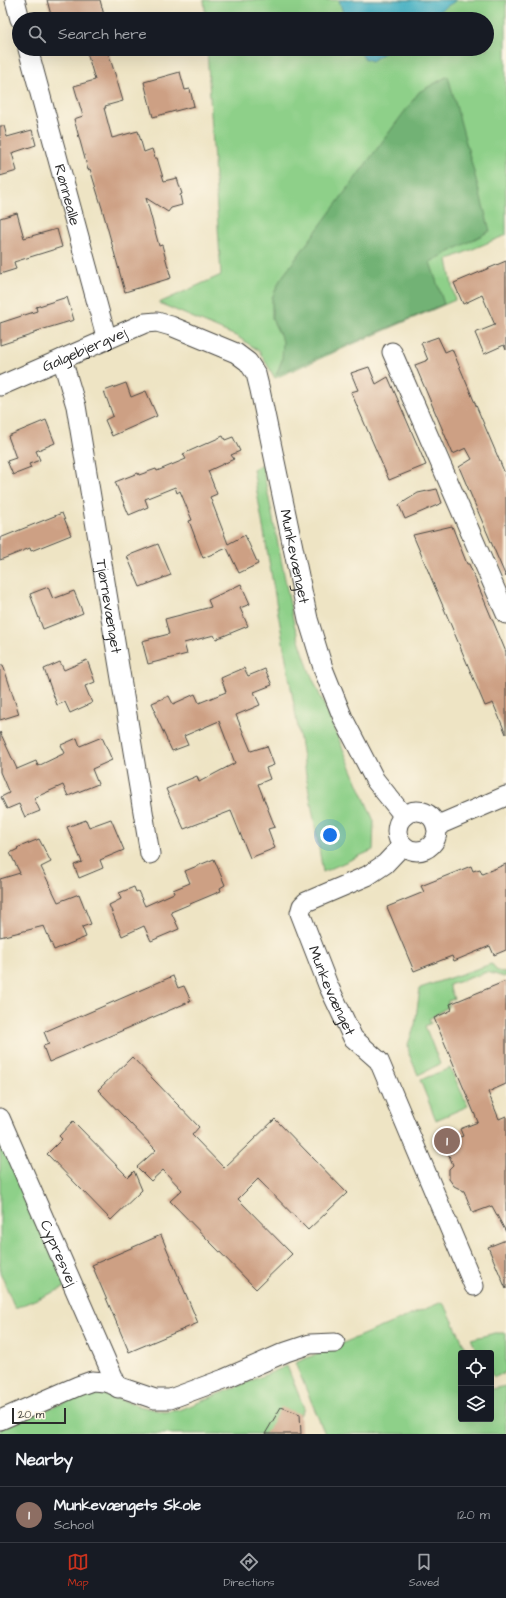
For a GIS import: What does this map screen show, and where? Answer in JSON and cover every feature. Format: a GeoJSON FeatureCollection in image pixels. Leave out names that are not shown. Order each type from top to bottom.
{"type":"FeatureCollection","features":[{"type":"Feature","properties":{"kind":"street"},"geometry":{"type":"LineString","coordinates":[[14,0],[18,12]]}},
{"type":"Feature","properties":{"kind":"street","name":"Rønnealle"},"geometry":{"type":"LineString","coordinates":[[30,56],[107,340]]}},
{"type":"Feature","properties":{"kind":"street","name":"Galgebjergvej"},"geometry":{"type":"LineString","coordinates":[[0,386],[145,323],[157,322],[171,326]]}},
{"type":"Feature","properties":{"kind":"street","name":"Munkevænget"},"geometry":{"type":"LineString","coordinates":[[171,326],[236,353],[248,362],[256,374],[308,619],[324,671],[343,718],[375,780],[404,816]]}},
{"type":"Feature","properties":{"kind":"street"},"geometry":{"type":"LineString","coordinates":[[392,352],[506,614]]}},
{"type":"Feature","properties":{"kind":"street","name":"Tjørnevænget"},"geometry":{"type":"LineString","coordinates":[[62,359],[76,406],[150,854]]}},
{"type":"Feature","properties":{"kind":"street"},"geometry":{"type":"LineString","coordinates":[[436,826],[506,796]]}},
{"type":"Feature","properties":{"kind":"street"},"geometry":{"type":"LineString","coordinates":[[416,811],[423,812],[433,820],[436,826],[435,839],[426,848],[420,851],[408,849],[403,845],[397,834],[397,827],[404,816],[416,811]]}},
{"type":"Feature","properties":{"kind":"street","name":"Munkevænget"},"geometry":{"type":"LineString","coordinates":[[403,845],[385,864],[367,876],[306,902],[302,906],[300,913],[328,985],[353,1038],[379,1061],[474,1286]]}},
{"type":"Feature","properties":{"kind":"street","name":"Cypresvej"},"geometry":{"type":"LineString","coordinates":[[0,1118],[118,1388]]}},
{"type":"Feature","properties":{"kind":"street"},"geometry":{"type":"LineString","coordinates":[[0,1420],[92,1381],[105,1382],[118,1388],[155,1399],[170,1399],[224,1379],[286,1352],[310,1344],[335,1343]]}},
{"type":"Feature","properties":{"kind":"green space"},"geometry":{"type":"Polygon","coordinates":[[[204,0],[506,0],[506,235],[447,260],[455,300],[275,378],[259,351],[238,337],[159,303],[221,275],[207,56],[494,56],[494,12],[205,12],[204,0]]]}},
{"type":"Feature","properties":{"kind":"green space"},"geometry":{"type":"Polygon","coordinates":[[[448,76],[490,231],[430,262],[444,304],[276,375],[282,360],[283,341],[272,319],[272,298],[280,280],[419,92],[448,76]]]}},
{"type":"Feature","properties":{"kind":"green space"},"geometry":{"type":"Polygon","coordinates":[[[262,464],[294,624],[309,670],[374,821],[373,850],[323,872],[253,469],[262,464]]]}},
{"type":"Feature","properties":{"kind":"green space"},"geometry":{"type":"Polygon","coordinates":[[[491,964],[496,970],[503,973],[506,972],[506,976],[504,977],[487,972],[449,985],[454,999],[448,1001],[448,1007],[429,1019],[431,1023],[425,1026],[440,1064],[418,1075],[409,1054],[408,1044],[415,1025],[420,988],[491,964]]]}},
{"type":"Feature","properties":{"kind":"green space"},"geometry":{"type":"Polygon","coordinates":[[[450,1068],[468,1106],[436,1120],[420,1080],[450,1068]]]}},
{"type":"Feature","properties":{"kind":"green space"},"geometry":{"type":"Polygon","coordinates":[[[0,1130],[71,1285],[15,1308],[0,1272],[0,1130]]]}},
{"type":"Feature","properties":{"kind":"green space"},"geometry":{"type":"Polygon","coordinates":[[[442,1302],[447,1309],[467,1350],[458,1350],[458,1422],[494,1422],[494,1388],[506,1386],[506,1434],[325,1434],[295,1363],[442,1302]]]}},
{"type":"Feature","properties":{"kind":"green space"},"geometry":{"type":"Polygon","coordinates":[[[495,1333],[506,1333],[506,1372],[494,1376],[494,1350],[476,1350],[471,1339],[495,1333]]]}},
{"type":"Feature","properties":{"kind":"green space"},"geometry":{"type":"Polygon","coordinates":[[[287,1366],[304,1408],[290,1434],[0,1434],[0,1429],[75,1398],[101,1392],[139,1406],[165,1412],[180,1410],[287,1366]]]}},
{"type":"Feature","properties":{"kind":"water"},"geometry":{"type":"Polygon","coordinates":[[[339,0],[457,0],[437,12],[343,12],[339,0]]]}},
{"type":"Feature","properties":{"kind":"water"},"geometry":{"type":"Polygon","coordinates":[[[363,56],[379,56],[372,61],[363,56]]]}},
{"type":"Feature","properties":{"kind":"building"},"geometry":{"type":"Polygon","coordinates":[[[47,0],[100,0],[103,12],[50,12],[47,0]]]}},
{"type":"Feature","properties":{"kind":"building"},"geometry":{"type":"Polygon","coordinates":[[[88,56],[109,56],[123,101],[105,106],[106,108],[104,108],[112,138],[138,131],[144,152],[152,149],[155,158],[157,158],[164,181],[177,178],[182,194],[180,195],[182,205],[171,208],[168,212],[146,198],[159,246],[162,245],[171,278],[125,292],[102,208],[90,169],[88,170],[74,119],[83,116],[74,86],[95,80],[88,56]]]}},
{"type":"Feature","properties":{"kind":"building"},"geometry":{"type":"Polygon","coordinates":[[[180,72],[185,90],[190,89],[194,106],[153,117],[144,82],[180,72]]]}},
{"type":"Feature","properties":{"kind":"building"},"geometry":{"type":"Polygon","coordinates":[[[0,126],[4,126],[7,137],[32,130],[36,145],[12,153],[17,171],[0,176],[0,126]]]}},
{"type":"Feature","properties":{"kind":"building"},"geometry":{"type":"Polygon","coordinates":[[[17,213],[24,238],[57,229],[62,247],[14,262],[16,269],[0,274],[0,218],[17,213]]]}},
{"type":"Feature","properties":{"kind":"building"},"geometry":{"type":"Polygon","coordinates":[[[506,261],[506,350],[504,345],[484,354],[475,333],[495,325],[482,295],[463,304],[454,283],[506,261]]]}},
{"type":"Feature","properties":{"kind":"building"},"geometry":{"type":"Polygon","coordinates":[[[67,297],[74,320],[34,332],[34,334],[0,345],[0,323],[37,311],[36,307],[67,297]]]}},
{"type":"Feature","properties":{"kind":"building"},"geometry":{"type":"Polygon","coordinates":[[[438,337],[445,352],[452,349],[506,476],[506,577],[459,467],[472,459],[466,448],[453,454],[415,365],[428,360],[421,343],[438,337]]]}},
{"type":"Feature","properties":{"kind":"building"},"geometry":{"type":"Polygon","coordinates":[[[369,367],[376,384],[388,377],[426,465],[389,480],[351,392],[358,390],[351,373],[369,367]]]}},
{"type":"Feature","properties":{"kind":"building"},"geometry":{"type":"Polygon","coordinates":[[[126,383],[131,397],[146,391],[157,416],[112,436],[105,420],[113,416],[104,391],[126,383]]]}},
{"type":"Feature","properties":{"kind":"building"},"geometry":{"type":"Polygon","coordinates":[[[46,420],[55,443],[36,451],[40,460],[29,464],[31,468],[13,475],[7,461],[16,458],[8,436],[46,420]]]}},
{"type":"Feature","properties":{"kind":"building"},"geometry":{"type":"Polygon","coordinates":[[[223,436],[225,440],[233,437],[240,451],[231,455],[234,459],[208,471],[217,494],[210,497],[228,544],[245,535],[258,564],[239,573],[227,548],[203,558],[189,521],[192,520],[180,491],[177,493],[175,487],[145,499],[148,507],[129,515],[115,482],[138,473],[139,475],[156,469],[157,471],[186,459],[183,454],[223,436]]]}},
{"type":"Feature","properties":{"kind":"building"},"geometry":{"type":"Polygon","coordinates":[[[437,489],[442,503],[405,519],[399,505],[418,493],[437,489]]]}},
{"type":"Feature","properties":{"kind":"building"},"geometry":{"type":"Polygon","coordinates":[[[62,513],[71,535],[31,551],[30,548],[0,560],[0,538],[62,513]]]}},
{"type":"Feature","properties":{"kind":"building"},"geometry":{"type":"Polygon","coordinates":[[[452,526],[506,652],[506,734],[493,703],[485,706],[413,535],[452,526]]]}},
{"type":"Feature","properties":{"kind":"building"},"geometry":{"type":"Polygon","coordinates":[[[158,544],[171,575],[140,587],[127,556],[158,544]]]}},
{"type":"Feature","properties":{"kind":"building"},"geometry":{"type":"Polygon","coordinates":[[[241,584],[250,604],[240,608],[248,626],[216,639],[214,635],[184,643],[187,654],[148,664],[142,641],[169,634],[165,619],[211,607],[208,600],[241,584]]]}},
{"type":"Feature","properties":{"kind":"building"},"geometry":{"type":"Polygon","coordinates":[[[48,587],[53,599],[74,591],[83,613],[43,629],[30,594],[48,587]]]}},
{"type":"Feature","properties":{"kind":"building"},"geometry":{"type":"Polygon","coordinates":[[[87,660],[95,682],[85,686],[92,703],[70,713],[65,702],[57,705],[44,669],[60,662],[64,670],[87,660]]]}},
{"type":"Feature","properties":{"kind":"building"},"geometry":{"type":"Polygon","coordinates":[[[0,665],[3,665],[19,714],[0,720],[0,665]]]}},
{"type":"Feature","properties":{"kind":"building"},"geometry":{"type":"Polygon","coordinates":[[[244,668],[248,676],[265,669],[272,685],[254,692],[260,705],[236,715],[251,751],[267,746],[274,765],[266,768],[270,779],[258,784],[275,827],[268,829],[275,848],[250,858],[231,811],[184,829],[166,789],[197,776],[199,782],[235,763],[219,721],[184,736],[188,745],[172,751],[154,712],[156,712],[152,703],[169,696],[173,704],[195,694],[199,703],[226,692],[221,678],[244,668]]]}},
{"type":"Feature","properties":{"kind":"building"},"geometry":{"type":"Polygon","coordinates":[[[0,732],[17,769],[36,761],[38,766],[65,753],[61,745],[77,738],[80,746],[102,737],[112,760],[92,769],[98,784],[68,796],[63,785],[34,798],[40,811],[25,817],[19,804],[7,809],[1,797],[9,793],[0,772],[0,732]]]}},
{"type":"Feature","properties":{"kind":"building"},"geometry":{"type":"Polygon","coordinates":[[[111,819],[124,850],[100,860],[103,868],[79,878],[74,865],[82,862],[67,827],[86,820],[89,827],[111,819]]]}},
{"type":"Feature","properties":{"kind":"building"},"geometry":{"type":"Polygon","coordinates":[[[39,839],[51,862],[41,867],[58,902],[79,894],[91,924],[82,927],[86,937],[54,950],[44,926],[0,937],[0,879],[20,873],[10,853],[18,849],[17,848],[39,839]]]}},
{"type":"Feature","properties":{"kind":"building"},"geometry":{"type":"Polygon","coordinates":[[[214,859],[225,885],[220,888],[221,891],[171,912],[179,929],[151,941],[144,926],[122,936],[109,905],[121,899],[119,893],[134,887],[136,892],[138,891],[145,906],[174,893],[173,890],[190,883],[185,871],[214,859]]]}},
{"type":"Feature","properties":{"kind":"building"},"geometry":{"type":"Polygon","coordinates":[[[506,864],[506,950],[494,955],[490,946],[454,961],[452,956],[414,971],[387,907],[424,892],[421,886],[471,866],[473,871],[480,869],[482,874],[506,864]]]}},
{"type":"Feature","properties":{"kind":"building"},"geometry":{"type":"Polygon","coordinates":[[[173,976],[178,988],[184,986],[191,1001],[49,1062],[43,1046],[49,1044],[44,1032],[173,976]]]}},
{"type":"Feature","properties":{"kind":"building"},"geometry":{"type":"Polygon","coordinates":[[[506,981],[506,1084],[488,1092],[499,1119],[506,1116],[506,1232],[492,1206],[473,1213],[464,1191],[454,1186],[449,1179],[449,1169],[453,1165],[444,1143],[463,1136],[460,1129],[478,1122],[434,1018],[452,1010],[450,1004],[506,981]]]}},
{"type":"Feature","properties":{"kind":"building"},"geometry":{"type":"Polygon","coordinates":[[[132,1057],[199,1127],[192,1135],[224,1168],[275,1119],[347,1193],[308,1230],[258,1179],[238,1199],[292,1254],[256,1289],[170,1201],[182,1190],[163,1170],[151,1181],[137,1167],[156,1150],[98,1090],[132,1057]]]}},
{"type":"Feature","properties":{"kind":"building"},"geometry":{"type":"Polygon","coordinates":[[[73,1121],[128,1177],[134,1171],[142,1190],[111,1220],[47,1154],[62,1139],[59,1136],[73,1121]]]}},
{"type":"Feature","properties":{"kind":"building"},"geometry":{"type":"Polygon","coordinates":[[[161,1235],[198,1323],[129,1352],[92,1265],[161,1235]]]}},
{"type":"Feature","properties":{"kind":"building"},"geometry":{"type":"Polygon","coordinates":[[[506,1240],[506,1289],[488,1247],[506,1240]]]}},
{"type":"Feature","properties":{"kind":"building"},"geometry":{"type":"Polygon","coordinates":[[[281,1407],[300,1414],[301,1434],[265,1434],[281,1407]]]}},
{"type":"Feature","properties":{"kind":"place","name":"Munkevængets Skole"},"geometry":{"type":"Point","coordinates":[447,1141]}}]}
